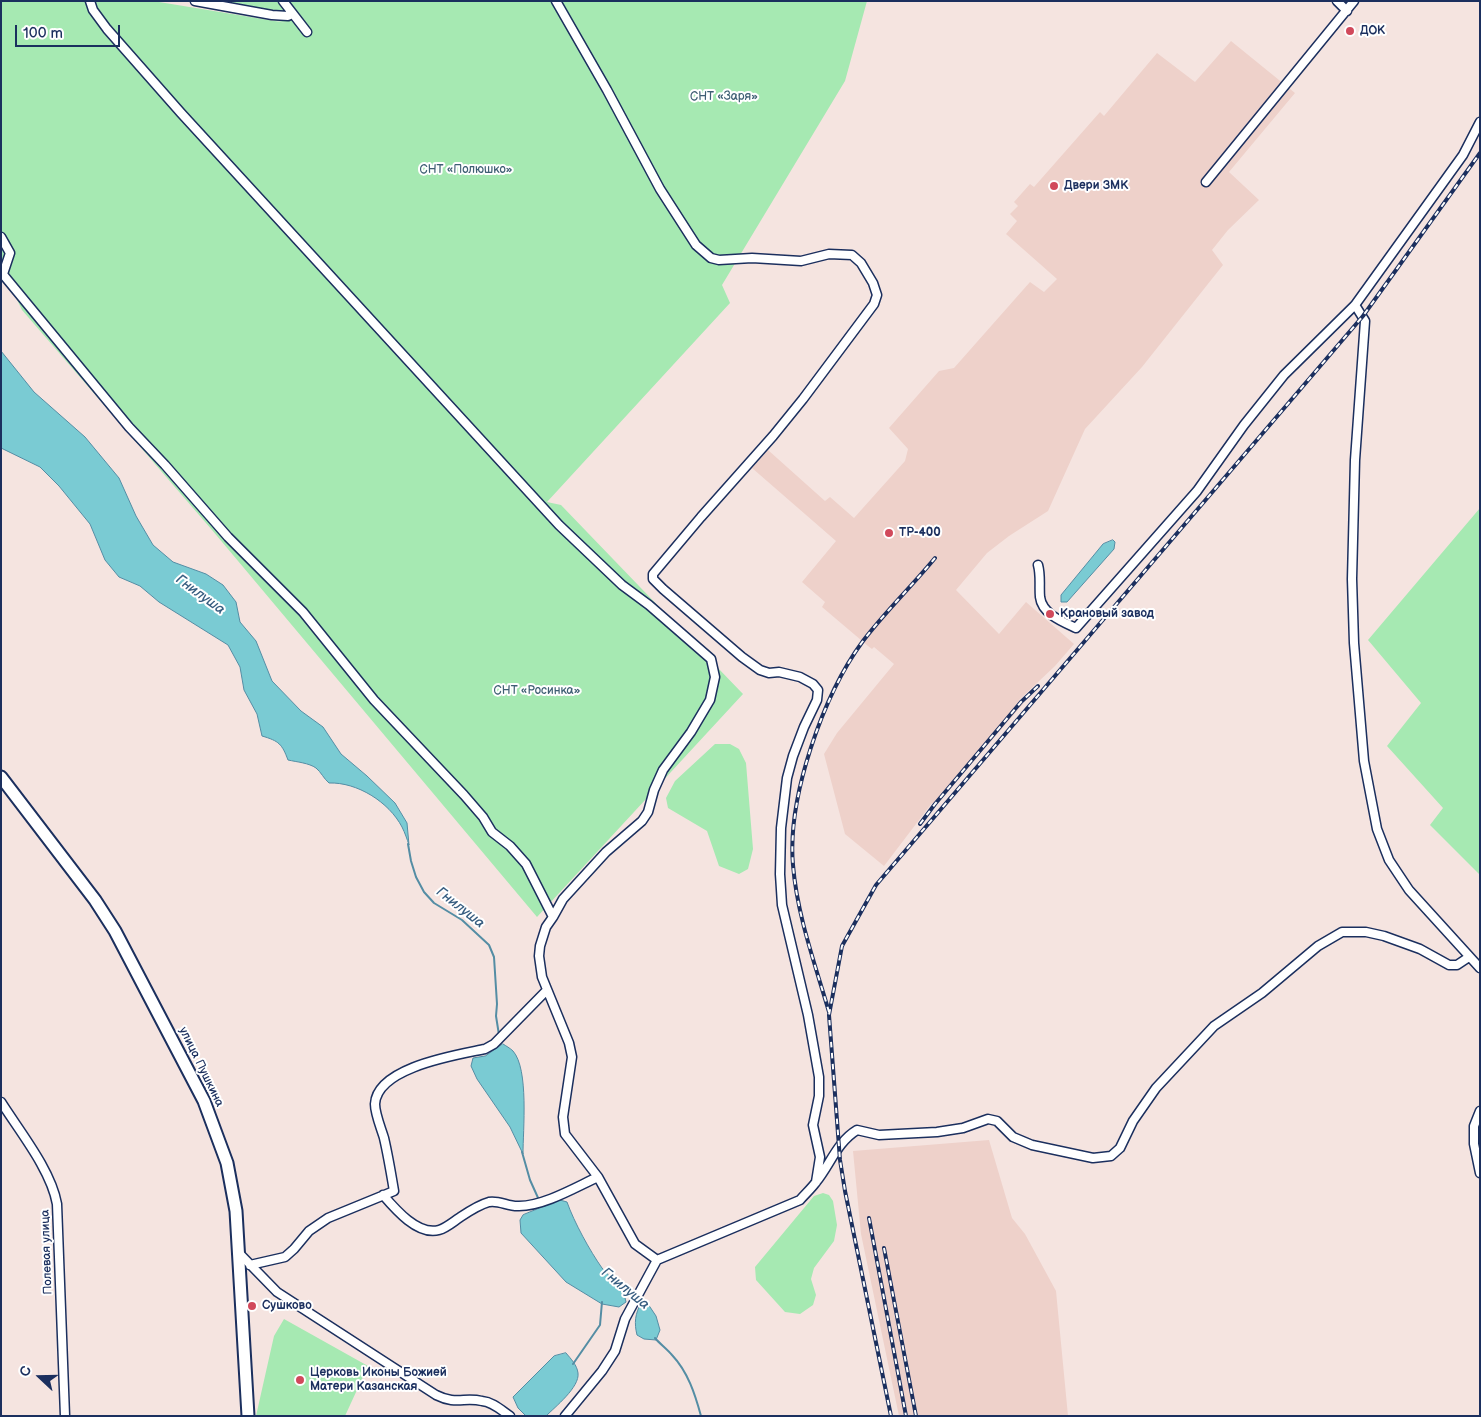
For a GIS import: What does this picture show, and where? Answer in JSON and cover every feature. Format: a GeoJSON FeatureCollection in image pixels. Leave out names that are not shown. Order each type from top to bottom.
{"type":"FeatureCollection","features":[{"type":"Feature","properties":{"kind":"main road","name":"улица Пушкина"},"geometry":{"type":"LineString","coordinates":[[1,778],[95,900],[115,931],[204,1101],[227,1163],[236,1211],[248,1416]]}},
{"type":"Feature","properties":{"kind":"street"},"geometry":{"type":"LineString","coordinates":[[90,1],[93,10],[107,29],[176,107],[559,525],[622,585],[649,605],[711,659],[715,677],[710,700],[663,770],[654,790],[648,812],[642,821],[606,852],[563,899],[546,927],[539,956],[542,977],[569,1043],[572,1057],[562,1117],[565,1134],[598,1177],[635,1244],[657,1260]]}},
{"type":"Feature","properties":{"kind":"street"},"geometry":{"type":"LineString","coordinates":[[195,1],[272,15],[288,16],[292,14]]}},
{"type":"Feature","properties":{"kind":"street"},"geometry":{"type":"LineString","coordinates":[[283,1],[307,32]]}},
{"type":"Feature","properties":{"kind":"street"},"geometry":{"type":"LineString","coordinates":[[556,1],[607,90],[660,189],[696,245],[711,258],[719,260],[752,258],[801,261],[829,254],[852,255],[862,263],[877,295],[874,304],[803,399],[653,574],[653,579],[669,594],[742,657],[768,673],[779,672],[800,677],[813,684],[818,690],[817,700],[804,726],[793,756],[788,778],[781,828],[780,874],[782,905],[808,1016],[819,1077],[819,1096],[812,1125],[820,1157],[816,1182]]}},
{"type":"Feature","properties":{"kind":"street"},"geometry":{"type":"LineString","coordinates":[[1337,1],[1346,11]]}},
{"type":"Feature","properties":{"kind":"street"},"geometry":{"type":"LineString","coordinates":[[1206,182],[1354,1]]}},
{"type":"Feature","properties":{"kind":"street"},"geometry":{"type":"LineString","coordinates":[[1038,565],[1041,574],[1040,599],[1047,611],[1062,622],[1076,628],[1197,491],[1244,425],[1284,375],[1356,305],[1463,155],[1480,122]]}},
{"type":"Feature","properties":{"kind":"street"},"geometry":{"type":"LineString","coordinates":[[1,237],[10,253],[2,273],[129,427],[228,537],[303,612],[374,700],[464,795],[483,817],[492,832],[510,846],[526,864],[552,918]]}},
{"type":"Feature","properties":{"kind":"street"},"geometry":{"type":"LineString","coordinates":[[1356,305],[1365,321],[1355,460],[1352,579],[1354,643],[1364,761],[1377,829],[1389,860],[1409,890],[1480,968]]}},
{"type":"Feature","properties":{"kind":"street"},"geometry":{"type":"LineString","coordinates":[[565,1416],[602,1371],[615,1351],[629,1312],[657,1260],[800,1200],[816,1182],[848,1135],[857,1130],[879,1135],[937,1132],[963,1128],[988,1119],[997,1121],[1013,1137],[1032,1144],[1093,1158],[1111,1156],[1120,1148],[1133,1121],[1156,1088],[1214,1026],[1262,993],[1318,946],[1342,932],[1366,932],[1384,936],[1420,949],[1449,964],[1457,964],[1469,957]]}},
{"type":"Feature","properties":{"kind":"street"},"geometry":{"type":"LineString","coordinates":[[250,1265],[285,1257],[309,1231],[328,1218],[394,1191],[389,1161],[375,1105],[381,1087],[393,1078],[422,1064],[485,1049],[494,1044],[547,990]]}},
{"type":"Feature","properties":{"kind":"street","name":"Полевая улица"},"geometry":{"type":"LineString","coordinates":[[1,1102],[55,1190],[65,1416]]}},
{"type":"Feature","properties":{"kind":"street"},"geometry":{"type":"LineString","coordinates":[[1480,1111],[1474,1126],[1474,1144],[1480,1173]]}},
{"type":"Feature","properties":{"kind":"street"},"geometry":{"type":"LineString","coordinates":[[383,1195],[401,1215],[412,1223],[423,1228],[438,1230],[489,1202],[519,1206],[533,1204],[598,1177]]}},
{"type":"Feature","properties":{"kind":"street"},"geometry":{"type":"LineString","coordinates":[[238,1252],[277,1292],[436,1395],[453,1402],[482,1400],[493,1404],[510,1416]]}},
{"type":"Feature","properties":{"kind":"shaded area"},"geometry":{"type":"Polygon","coordinates":[[[1231,41],[1295,93],[1229,172],[1259,200],[1228,230],[1212,250],[1223,265],[1142,367],[1085,429],[1048,511],[1009,536],[987,553],[956,590],[999,634],[1026,602],[1074,644],[1055,666],[1019,700],[1023,704],[936,805],[932,803],[884,866],[845,834],[824,754],[837,733],[894,664],[874,647],[872,649],[868,646],[822,607],[825,602],[802,582],[836,541],[752,468],[768,450],[825,501],[830,497],[854,518],[905,461],[908,449],[889,428],[939,371],[954,368],[1030,282],[1044,292],[1057,279],[1006,234],[1017,221],[1010,214],[1018,206],[1014,202],[1030,184],[1034,187],[1100,112],[1104,116],[1157,53],[1195,82],[1231,41]]]}},
{"type":"Feature","properties":{"kind":"shaded area"},"geometry":{"type":"Polygon","coordinates":[[[989,1140],[1012,1218],[1025,1234],[1056,1291],[1068,1416],[899,1416],[861,1234],[853,1151],[989,1140]]]}},
{"type":"Feature","properties":{"kind":"green space"},"geometry":{"type":"Polygon","coordinates":[[[1,1],[153,1],[287,23],[185,1],[867,1],[845,81],[722,285],[730,303],[547,502],[561,505],[743,694],[537,917],[212,530],[22,310],[1,267],[1,1]]]}},
{"type":"Feature","properties":{"kind":"green space"},"geometry":{"type":"Polygon","coordinates":[[[1480,508],[1480,875],[1430,825],[1443,808],[1387,746],[1421,703],[1368,640],[1480,508]]]}},
{"type":"Feature","properties":{"kind":"green space"},"geometry":{"type":"Polygon","coordinates":[[[715,744],[730,744],[739,749],[746,763],[753,849],[748,869],[739,874],[719,866],[707,831],[668,808],[666,798],[675,781],[715,744]]]}},
{"type":"Feature","properties":{"kind":"green space"},"geometry":{"type":"Polygon","coordinates":[[[823,1193],[829,1195],[833,1201],[837,1225],[834,1241],[814,1268],[811,1279],[816,1295],[813,1305],[800,1314],[785,1312],[756,1280],[755,1267],[814,1196],[823,1193]]]}},
{"type":"Feature","properties":{"kind":"green space"},"geometry":{"type":"Polygon","coordinates":[[[284,1319],[368,1366],[345,1416],[256,1416],[274,1336],[284,1319]]]}},
{"type":"Feature","properties":{"kind":"water"},"geometry":{"type":"Polygon","coordinates":[[[1,351],[34,392],[85,437],[119,478],[136,516],[153,545],[173,562],[206,574],[223,585],[236,602],[240,622],[256,641],[272,681],[301,711],[323,727],[341,754],[395,803],[407,823],[409,845],[403,829],[396,818],[381,802],[361,790],[350,786],[329,783],[316,768],[288,760],[279,744],[262,736],[257,714],[244,690],[240,667],[228,645],[159,602],[140,586],[119,577],[105,560],[90,524],[59,486],[40,467],[1,448],[1,351]]]}},
{"type":"Feature","properties":{"kind":"water"},"geometry":{"type":"Polygon","coordinates":[[[1113,540],[1115,542],[1114,549],[1067,602],[1061,602],[1061,595],[1103,544],[1113,540]]]}},
{"type":"Feature","properties":{"kind":"water"},"geometry":{"type":"Polygon","coordinates":[[[503,1044],[513,1051],[521,1071],[524,1100],[523,1154],[510,1127],[477,1079],[471,1066],[473,1058],[485,1056],[503,1044]]]}},
{"type":"Feature","properties":{"kind":"water"},"geometry":{"type":"Polygon","coordinates":[[[560,1200],[567,1202],[592,1253],[602,1268],[623,1292],[626,1302],[619,1307],[602,1304],[566,1282],[521,1233],[520,1220],[523,1215],[560,1200]]]}},
{"type":"Feature","properties":{"kind":"water"},"geometry":{"type":"Polygon","coordinates":[[[641,1303],[648,1304],[656,1316],[660,1330],[656,1340],[644,1339],[637,1335],[637,1311],[641,1303]]]}},
{"type":"Feature","properties":{"kind":"water"},"geometry":{"type":"Polygon","coordinates":[[[566,1353],[574,1362],[578,1373],[575,1384],[546,1416],[526,1416],[518,1408],[513,1397],[554,1356],[566,1353]]]}},
{"type":"Feature","properties":{"kind":"waterway","name":"Гнилуша"},"geometry":{"type":"LineString","coordinates":[[408,844],[416,877],[424,892],[434,903],[462,920],[489,945],[494,957],[496,1016],[499,1035]]}},
{"type":"Feature","properties":{"kind":"waterway","name":"Гнилуша"},"geometry":{"type":"LineString","coordinates":[[522,1152],[530,1180],[539,1200]]}},
{"type":"Feature","properties":{"kind":"waterway"},"geometry":{"type":"LineString","coordinates":[[573,1364],[600,1325],[602,1302]]}},
{"type":"Feature","properties":{"kind":"waterway","name":"Гнилуша"},"geometry":{"type":"LineString","coordinates":[[655,1338],[678,1362],[687,1376],[701,1416]]}},
{"type":"Feature","properties":{"kind":"railway"},"geometry":{"type":"LineString","coordinates":[[891,1416],[840,1160],[829,1015],[842,946],[876,885],[1363,316],[1480,153]]}},
{"type":"Feature","properties":{"kind":"railway"},"geometry":{"type":"LineString","coordinates":[[829,1012],[807,939],[795,884],[793,838],[802,779],[822,718],[834,689],[848,663],[871,630],[935,558]]}},
{"type":"Feature","properties":{"kind":"railway"},"geometry":{"type":"LineString","coordinates":[[920,824],[1021,702],[1038,686]]}},
{"type":"Feature","properties":{"kind":"railway"},"geometry":{"type":"LineString","coordinates":[[869,1218],[906,1416]]}},
{"type":"Feature","properties":{"kind":"railway"},"geometry":{"type":"LineString","coordinates":[[884,1248],[916,1416]]}},
{"type":"Feature","properties":{"kind":"place","name":"ДОК"},"geometry":{"type":"Point","coordinates":[1350,31]}},
{"type":"Feature","properties":{"kind":"place","name":"Двери ЗМК"},"geometry":{"type":"Point","coordinates":[1054,186]}},
{"type":"Feature","properties":{"kind":"place","name":"ТР-400"},"geometry":{"type":"Point","coordinates":[889,533]}},
{"type":"Feature","properties":{"kind":"place","name":"Крановый завод"},"geometry":{"type":"Point","coordinates":[1050,614]}},
{"type":"Feature","properties":{"kind":"place","name":"Сушково"},"geometry":{"type":"Point","coordinates":[252,1306]}},
{"type":"Feature","properties":{"kind":"place","name":"Церковь Иконы Божией Матери Казанская"},"geometry":{"type":"Point","coordinates":[300,1380]}},
{"type":"Feature","properties":{"kind":"park label","name":"СНТ «Заря»"},"geometry":{"type":"Point","coordinates":[724,97]}},
{"type":"Feature","properties":{"kind":"park label","name":"СНТ «Полюшко»"},"geometry":{"type":"Point","coordinates":[466,170]}},
{"type":"Feature","properties":{"kind":"park label","name":"СНТ «Росинка»"},"geometry":{"type":"Point","coordinates":[537,691]}}]}
